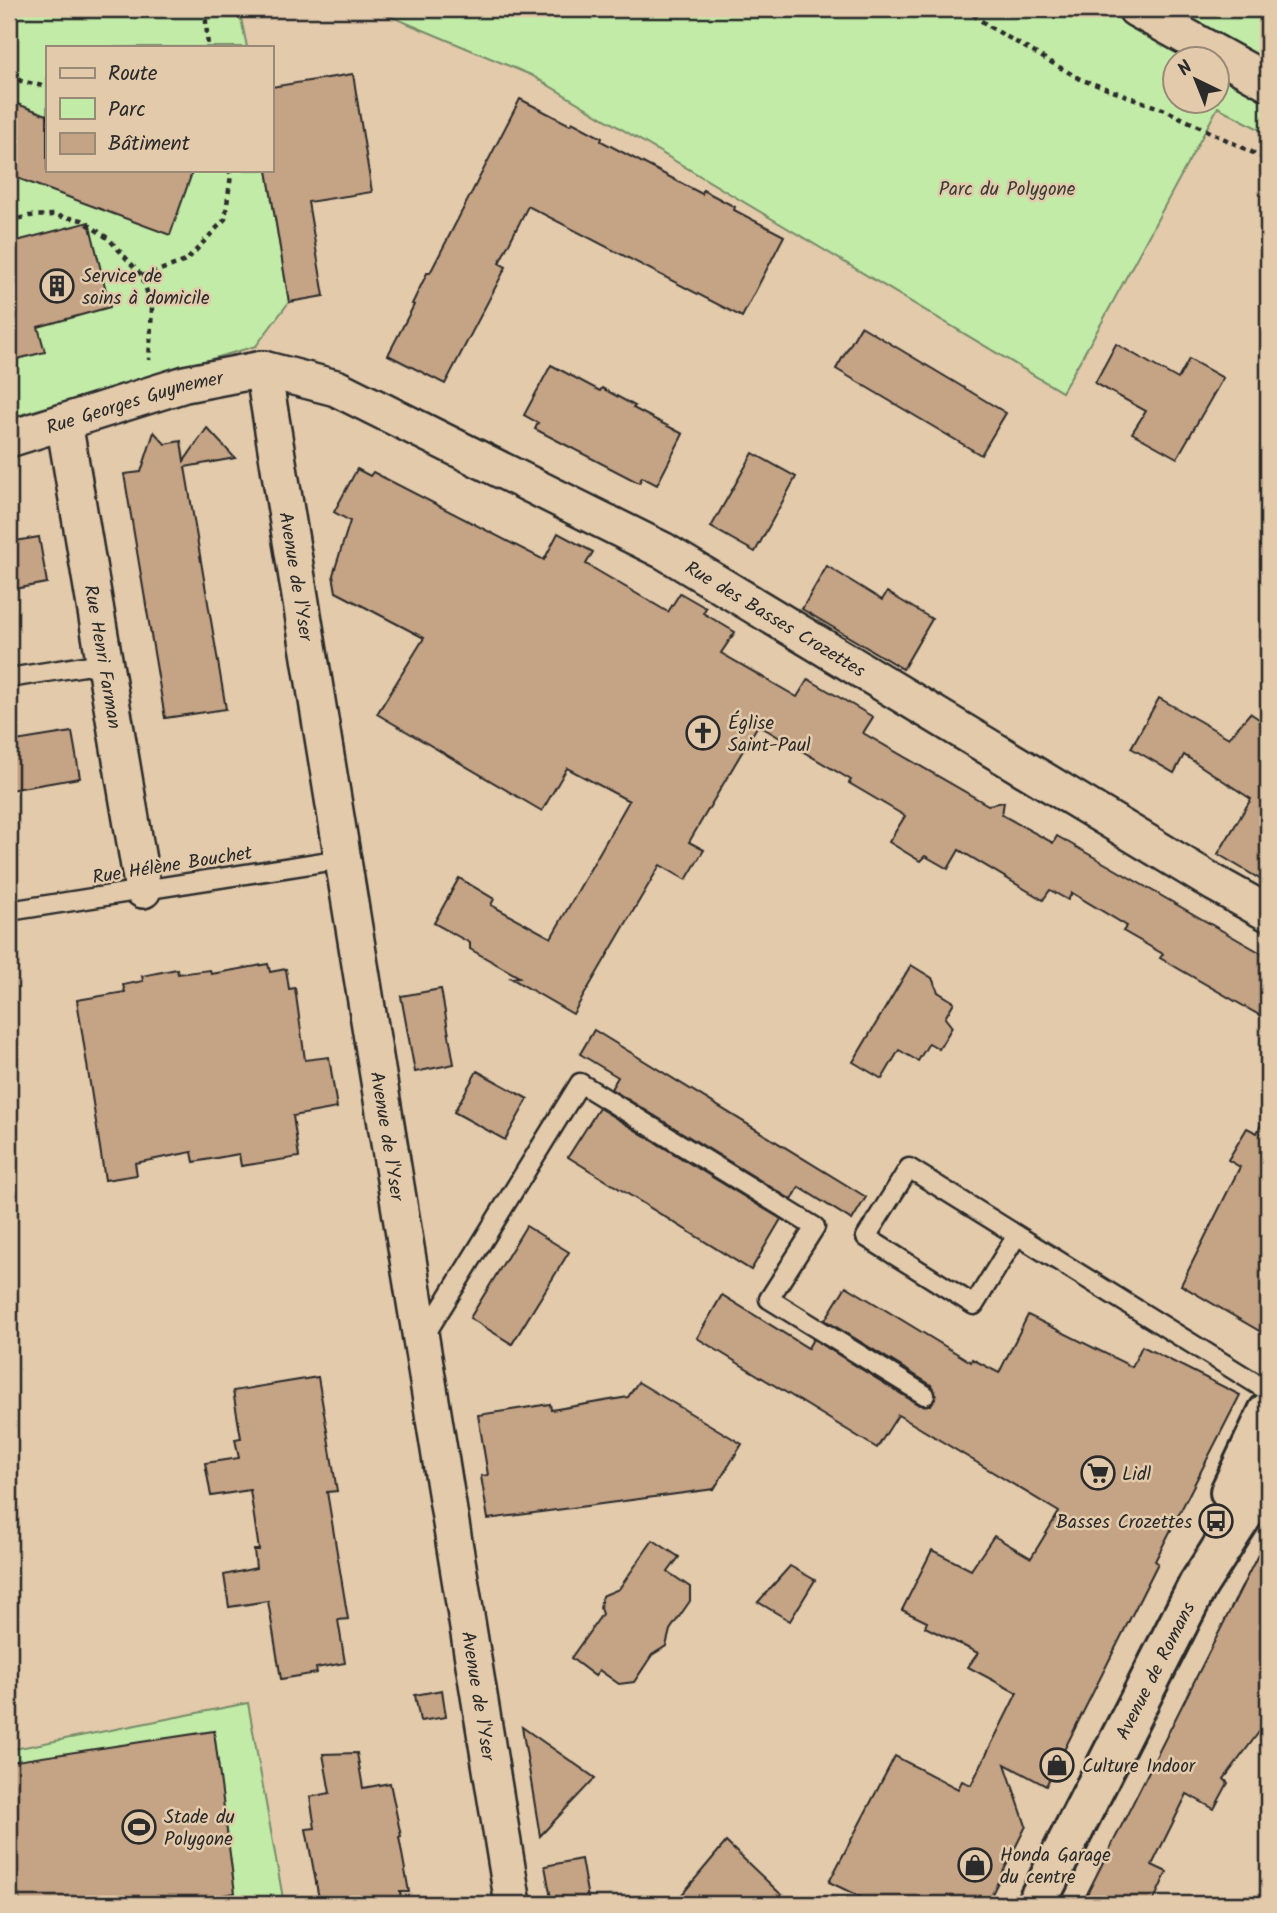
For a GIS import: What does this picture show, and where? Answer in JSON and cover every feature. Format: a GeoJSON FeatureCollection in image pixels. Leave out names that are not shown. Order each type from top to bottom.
{"type":"FeatureCollection","features":[{"type":"Feature","properties":{"kind":"main road","name":"Avenue de Romans"},"geometry":{"type":"LineString","coordinates":[[1198,1585],[1216,1521],[1268,1412]]}},
{"type":"Feature","properties":{"kind":"main road","name":"Avenue de Romans"},"geometry":{"type":"LineString","coordinates":[[1036,1904],[1198,1585],[1244,1513],[1268,1467]]}},
{"type":"Feature","properties":{"kind":"street"},"geometry":{"type":"LineString","coordinates":[[1136,9],[1268,82]]}},
{"type":"Feature","properties":{"kind":"street","name":"Rue Georges Guynemer"},"geometry":{"type":"LineString","coordinates":[[9,439],[185,384],[263,369]]}},
{"type":"Feature","properties":{"kind":"street","name":"Avenue de l'Yser"},"geometry":{"type":"LineString","coordinates":[[263,369],[513,1904]]}},
{"type":"Feature","properties":{"kind":"street","name":"Rue des Basses Crozettes"},"geometry":{"type":"LineString","coordinates":[[263,369],[336,388],[664,551],[1213,883],[1268,913]]}},
{"type":"Feature","properties":{"kind":"street","name":"Rue Henri Farman"},"geometry":{"type":"LineString","coordinates":[[64,422],[143,890]]}},
{"type":"Feature","properties":{"kind":"lane"},"geometry":{"type":"LineString","coordinates":[[9,678],[103,663]]}},
{"type":"Feature","properties":{"kind":"lane","name":"Rue Hélène Bouchet"},"geometry":{"type":"LineString","coordinates":[[9,911],[342,859]]}},
{"type":"Feature","properties":{"kind":"lane"},"geometry":{"type":"LineString","coordinates":[[421,1342],[580,1083],[815,1227],[769,1300],[925,1395]]}},
{"type":"Feature","properties":{"kind":"lane"},"geometry":{"type":"LineString","coordinates":[[1017,1235],[974,1305],[866,1237],[909,1168],[1017,1235],[1268,1391]]}},
{"type":"Feature","properties":{"kind":"path"},"geometry":{"type":"LineString","coordinates":[[205,9],[208,46]]}},
{"type":"Feature","properties":{"kind":"path"},"geometry":{"type":"LineString","coordinates":[[965,9],[990,27],[1080,79],[1165,110],[1268,160]]}},
{"type":"Feature","properties":{"kind":"path"},"geometry":{"type":"LineString","coordinates":[[9,75],[46,87]]}},
{"type":"Feature","properties":{"kind":"path"},"geometry":{"type":"LineString","coordinates":[[142,276],[186,261],[225,219],[232,176],[230,172]]}},
{"type":"Feature","properties":{"kind":"path"},"geometry":{"type":"LineString","coordinates":[[9,221],[29,216],[54,215],[82,220],[109,239],[142,276],[152,308],[147,396]]}},
{"type":"Feature","properties":{"kind":"green space"},"geometry":{"type":"Polygon","coordinates":[[[9,9],[239,9],[247,46],[46,46],[46,172],[267,172],[289,302],[256,346],[9,418],[9,9]]]}},
{"type":"Feature","properties":{"kind":"green space","name":"Parc du Polygone"},"geometry":{"type":"Polygon","coordinates":[[[373,9],[1268,9],[1268,134],[1232,115],[1232,46],[1162,46],[1162,116],[1213,116],[1062,392],[531,75],[373,9]]]}},
{"type":"Feature","properties":{"kind":"green space","name":"Stade du Polygone"},"geometry":{"type":"Polygon","coordinates":[[[248,1703],[284,1904],[9,1904],[9,1750],[248,1703]]]}},
{"type":"Feature","properties":{"kind":"building"},"geometry":{"type":"Polygon","coordinates":[[[353,74],[372,192],[308,202],[324,296],[289,302],[267,172],[273,172],[273,87],[353,74]]]}},
{"type":"Feature","properties":{"kind":"building"},"geometry":{"type":"Polygon","coordinates":[[[520,99],[570,125],[572,122],[602,138],[601,141],[702,194],[703,190],[784,236],[742,317],[528,206],[499,263],[506,267],[445,384],[388,355],[427,273],[430,273],[520,99]]]}},
{"type":"Feature","properties":{"kind":"building"},"geometry":{"type":"Polygon","coordinates":[[[9,101],[46,115],[46,172],[192,172],[170,235],[9,175],[9,101]]]}},
{"type":"Feature","properties":{"kind":"building","name":"Service de soins à domicile"},"geometry":{"type":"Polygon","coordinates":[[[89,222],[110,307],[38,327],[45,352],[9,361],[9,243],[89,222]]]}},
{"type":"Feature","properties":{"kind":"building"},"geometry":{"type":"Polygon","coordinates":[[[861,326],[1006,413],[981,455],[836,369],[861,326]]]}},
{"type":"Feature","properties":{"kind":"building"},"geometry":{"type":"Polygon","coordinates":[[[1116,344],[1178,379],[1189,359],[1223,378],[1177,458],[1132,433],[1146,411],[1095,383],[1116,344]]]}},
{"type":"Feature","properties":{"kind":"building"},"geometry":{"type":"Polygon","coordinates":[[[551,365],[600,391],[602,388],[683,434],[657,485],[642,477],[639,483],[535,429],[538,423],[524,415],[551,365]]]}},
{"type":"Feature","properties":{"kind":"building"},"geometry":{"type":"Polygon","coordinates":[[[207,428],[235,458],[185,467],[226,709],[165,718],[124,474],[141,472],[154,432],[165,444],[181,441],[184,461],[207,428]]]}},
{"type":"Feature","properties":{"kind":"building"},"geometry":{"type":"Polygon","coordinates":[[[753,453],[796,477],[755,552],[711,527],[753,453]]]}},
{"type":"Feature","properties":{"kind":"building"},"geometry":{"type":"Polygon","coordinates":[[[357,469],[370,476],[373,472],[544,560],[558,533],[593,552],[586,564],[668,612],[680,593],[706,608],[703,613],[735,632],[721,653],[797,697],[808,679],[873,717],[863,733],[988,805],[1004,802],[1002,815],[1053,843],[1057,836],[1268,957],[1268,1020],[1160,958],[1163,954],[1123,931],[1127,926],[1072,893],[1068,900],[1050,890],[1043,900],[959,850],[948,869],[925,856],[920,861],[889,842],[905,816],[849,783],[851,780],[758,725],[689,842],[704,850],[686,880],[660,865],[573,1014],[511,978],[519,977],[470,949],[470,943],[434,923],[459,878],[494,899],[491,905],[551,938],[629,801],[567,768],[542,811],[377,714],[424,638],[336,592],[333,575],[350,521],[334,512],[357,469]]]}},
{"type":"Feature","properties":{"kind":"building"},"geometry":{"type":"Polygon","coordinates":[[[39,537],[47,583],[9,590],[9,542],[39,537]]]}},
{"type":"Feature","properties":{"kind":"building"},"geometry":{"type":"Polygon","coordinates":[[[827,566],[882,600],[887,592],[932,619],[903,669],[802,609],[827,566]]]}},
{"type":"Feature","properties":{"kind":"building"},"geometry":{"type":"Polygon","coordinates":[[[1159,698],[1229,738],[1250,713],[1268,725],[1268,884],[1218,854],[1251,799],[1184,755],[1174,773],[1131,748],[1159,698]]]}},
{"type":"Feature","properties":{"kind":"building"},"geometry":{"type":"Polygon","coordinates":[[[72,732],[80,778],[9,790],[9,742],[72,732]]]}},
{"type":"Feature","properties":{"kind":"building"},"geometry":{"type":"Polygon","coordinates":[[[268,964],[270,972],[286,969],[289,989],[295,988],[305,1060],[329,1057],[337,1108],[293,1116],[299,1157],[241,1166],[239,1154],[194,1162],[192,1152],[135,1163],[137,1175],[105,1180],[77,1000],[125,992],[123,985],[143,981],[142,976],[177,969],[178,974],[210,970],[211,974],[268,964]]]}},
{"type":"Feature","properties":{"kind":"building"},"geometry":{"type":"Polygon","coordinates":[[[911,965],[932,978],[938,992],[954,1002],[945,1018],[952,1027],[939,1049],[929,1043],[918,1061],[899,1050],[882,1079],[853,1062],[911,965]]]}},
{"type":"Feature","properties":{"kind":"building"},"geometry":{"type":"Polygon","coordinates":[[[441,989],[454,1064],[415,1072],[401,996],[441,989]]]}},
{"type":"Feature","properties":{"kind":"building"},"geometry":{"type":"Polygon","coordinates":[[[594,1030],[866,1197],[852,1220],[799,1187],[792,1200],[611,1089],[618,1077],[580,1054],[594,1030]]]}},
{"type":"Feature","properties":{"kind":"building"},"geometry":{"type":"Polygon","coordinates":[[[477,1071],[528,1099],[505,1140],[454,1112],[477,1071]]]}},
{"type":"Feature","properties":{"kind":"building"},"geometry":{"type":"Polygon","coordinates":[[[599,1108],[781,1219],[751,1270],[568,1157],[599,1108]]]}},
{"type":"Feature","properties":{"kind":"building"},"geometry":{"type":"Polygon","coordinates":[[[1268,1111],[1268,1336],[1181,1285],[1240,1167],[1228,1160],[1247,1128],[1257,1133],[1268,1111]]]}},
{"type":"Feature","properties":{"kind":"building"},"geometry":{"type":"Polygon","coordinates":[[[526,1226],[569,1252],[512,1344],[470,1318],[526,1226]]]}},
{"type":"Feature","properties":{"kind":"building"},"geometry":{"type":"Polygon","coordinates":[[[846,1286],[971,1362],[972,1359],[999,1373],[1028,1315],[1132,1367],[1142,1346],[1240,1395],[1155,1561],[1158,1563],[1046,1786],[1005,1764],[1026,1826],[987,1904],[875,1904],[829,1882],[895,1756],[958,1789],[962,1781],[971,1785],[1017,1693],[968,1667],[978,1653],[925,1627],[927,1622],[902,1610],[932,1550],[971,1570],[994,1536],[1031,1558],[1059,1512],[898,1415],[877,1448],[697,1338],[722,1295],[808,1348],[813,1339],[919,1405],[931,1405],[936,1395],[931,1385],[825,1320],[846,1286]]]}},
{"type":"Feature","properties":{"kind":"building"},"geometry":{"type":"Polygon","coordinates":[[[318,1377],[337,1491],[327,1492],[348,1619],[338,1620],[345,1663],[316,1668],[317,1673],[281,1679],[268,1601],[229,1607],[224,1575],[256,1568],[254,1550],[259,1550],[250,1490],[211,1496],[205,1463],[239,1458],[235,1439],[241,1438],[233,1391],[318,1377]]]}},
{"type":"Feature","properties":{"kind":"building"},"geometry":{"type":"Polygon","coordinates":[[[638,1382],[742,1444],[714,1489],[488,1519],[481,1476],[488,1475],[478,1415],[550,1404],[551,1410],[628,1397],[638,1382]]]}},
{"type":"Feature","properties":{"kind":"building"},"geometry":{"type":"Polygon","coordinates":[[[1268,1535],[1268,1720],[1224,1779],[1228,1783],[1214,1809],[1187,1794],[1152,1865],[1167,1872],[1152,1904],[1082,1904],[1268,1535]]]}},
{"type":"Feature","properties":{"kind":"building"},"geometry":{"type":"Polygon","coordinates":[[[653,1540],[679,1557],[668,1572],[690,1587],[690,1601],[670,1630],[666,1646],[652,1655],[634,1682],[619,1684],[599,1670],[595,1676],[571,1658],[602,1614],[602,1596],[619,1589],[653,1540]]]}},
{"type":"Feature","properties":{"kind":"building"},"geometry":{"type":"Polygon","coordinates":[[[790,1566],[815,1580],[790,1621],[758,1602],[790,1566]]]}},
{"type":"Feature","properties":{"kind":"building"},"geometry":{"type":"Polygon","coordinates":[[[442,1690],[446,1717],[420,1721],[415,1695],[442,1690]]]}},
{"type":"Feature","properties":{"kind":"building"},"geometry":{"type":"Polygon","coordinates":[[[522,1727],[595,1778],[540,1836],[522,1727]]]}},
{"type":"Feature","properties":{"kind":"building","name":"Stade du Polygone"},"geometry":{"type":"Polygon","coordinates":[[[214,1731],[235,1893],[165,1904],[20,1904],[9,1836],[9,1762],[214,1731]]]}},
{"type":"Feature","properties":{"kind":"building"},"geometry":{"type":"Polygon","coordinates":[[[357,1753],[363,1788],[390,1783],[409,1892],[400,1892],[402,1904],[320,1904],[306,1829],[315,1828],[310,1797],[330,1793],[323,1754],[357,1753]]]}},
{"type":"Feature","properties":{"kind":"building"},"geometry":{"type":"Polygon","coordinates":[[[726,1842],[791,1904],[674,1904],[726,1842]]]}},
{"type":"Feature","properties":{"kind":"building"},"geometry":{"type":"Polygon","coordinates":[[[581,1859],[589,1904],[552,1904],[545,1866],[581,1859]]]}},
{"type":"Feature","properties":{"kind":"place","name":"Service de soins à domicile"},"geometry":{"type":"Point","coordinates":[57,286]}},
{"type":"Feature","properties":{"kind":"place","name":"Église Saint-Paul"},"geometry":{"type":"Point","coordinates":[703,733]}},
{"type":"Feature","properties":{"kind":"place","name":"Lidl"},"geometry":{"type":"Point","coordinates":[1098,1473]}},
{"type":"Feature","properties":{"kind":"place","name":"Basses Crozettes"},"geometry":{"type":"Point","coordinates":[1216,1521]}},
{"type":"Feature","properties":{"kind":"place","name":"Culture Indoor"},"geometry":{"type":"Point","coordinates":[1057,1765]}},
{"type":"Feature","properties":{"kind":"place","name":"Stade du Polygone"},"geometry":{"type":"Point","coordinates":[139,1827]}},
{"type":"Feature","properties":{"kind":"place","name":"Honda Garage du centre"},"geometry":{"type":"Point","coordinates":[975,1865]}}]}
